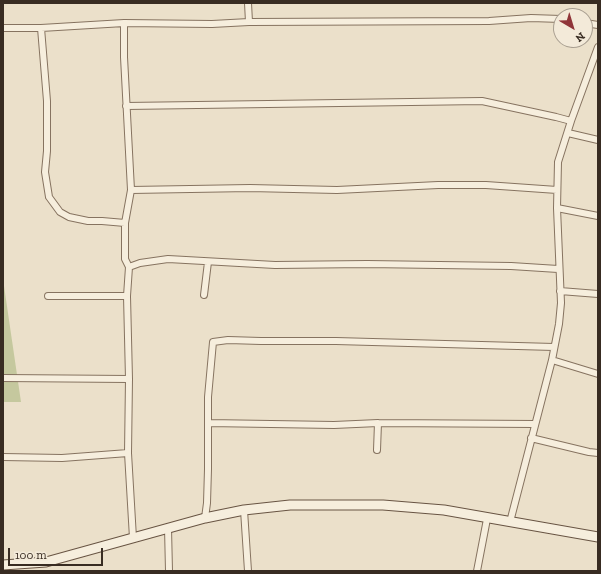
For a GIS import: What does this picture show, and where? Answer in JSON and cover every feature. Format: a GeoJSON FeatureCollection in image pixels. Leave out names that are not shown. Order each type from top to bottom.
{"type":"FeatureCollection","features":[{"type":"Feature","properties":{"kind":"street"},"geometry":{"type":"LineString","coordinates":[[248,3],[249,22]]}},
{"type":"Feature","properties":{"kind":"street"},"geometry":{"type":"LineString","coordinates":[[3,28],[41,28],[124,23],[212,24],[249,22],[489,21],[531,18],[553,19]]}},
{"type":"Feature","properties":{"kind":"street"},"geometry":{"type":"LineString","coordinates":[[124,23],[126,106],[131,190],[125,223],[125,259],[129,267],[127,296],[129,379],[128,453],[133,538]]}},
{"type":"Feature","properties":{"kind":"street"},"geometry":{"type":"LineString","coordinates":[[41,28],[47,101],[47,151],[45,172],[49,197],[60,212],[69,217],[88,222],[102,221],[125,223]]}},
{"type":"Feature","properties":{"kind":"street"},"geometry":{"type":"LineString","coordinates":[[510,522],[552,360],[559,324],[560,291],[558,269],[557,208],[558,162],[571,121],[596,58],[598,48]]}},
{"type":"Feature","properties":{"kind":"street"},"geometry":{"type":"LineString","coordinates":[[126,106],[482,101],[571,121]]}},
{"type":"Feature","properties":{"kind":"street"},"geometry":{"type":"LineString","coordinates":[[568,133],[598,140]]}},
{"type":"Feature","properties":{"kind":"street"},"geometry":{"type":"LineString","coordinates":[[131,190],[250,188],[337,190],[438,185],[486,185],[557,190]]}},
{"type":"Feature","properties":{"kind":"street"},"geometry":{"type":"LineString","coordinates":[[557,208],[598,216]]}},
{"type":"Feature","properties":{"kind":"street"},"geometry":{"type":"LineString","coordinates":[[129,267],[140,263],[168,259],[276,265],[368,264],[511,266],[558,269]]}},
{"type":"Feature","properties":{"kind":"street"},"geometry":{"type":"LineString","coordinates":[[204,295],[208,262]]}},
{"type":"Feature","properties":{"kind":"street"},"geometry":{"type":"LineString","coordinates":[[560,291],[598,294]]}},
{"type":"Feature","properties":{"kind":"street"},"geometry":{"type":"LineString","coordinates":[[48,296],[127,296]]}},
{"type":"Feature","properties":{"kind":"street"},"geometry":{"type":"LineString","coordinates":[[205,518],[207,503],[208,397],[213,342],[228,340],[336,340],[554,347]]}},
{"type":"Feature","properties":{"kind":"street"},"geometry":{"type":"LineString","coordinates":[[552,360],[598,374]]}},
{"type":"Feature","properties":{"kind":"street"},"geometry":{"type":"LineString","coordinates":[[3,378],[129,379]]}},
{"type":"Feature","properties":{"kind":"street"},"geometry":{"type":"LineString","coordinates":[[208,423],[334,425],[378,423],[536,424]]}},
{"type":"Feature","properties":{"kind":"street"},"geometry":{"type":"LineString","coordinates":[[376,450],[378,423]]}},
{"type":"Feature","properties":{"kind":"street"},"geometry":{"type":"LineString","coordinates":[[531,438],[598,453]]}},
{"type":"Feature","properties":{"kind":"street"},"geometry":{"type":"LineString","coordinates":[[3,457],[62,458],[128,453]]}},
{"type":"Feature","properties":{"kind":"street"},"geometry":{"type":"LineString","coordinates":[[3,565],[46,562],[205,518],[244,510],[290,505],[383,505],[444,510],[598,537]]}},
{"type":"Feature","properties":{"kind":"street"},"geometry":{"type":"LineString","coordinates":[[244,510],[248,571]]}},
{"type":"Feature","properties":{"kind":"street"},"geometry":{"type":"LineString","coordinates":[[477,571],[487,518]]}},
{"type":"Feature","properties":{"kind":"street"},"geometry":{"type":"LineString","coordinates":[[168,528],[169,571]]}},
{"type":"Feature","properties":{"kind":"green space"},"geometry":{"type":"Polygon","coordinates":[[[3,279],[21,402],[3,402],[3,279]]]}}]}
